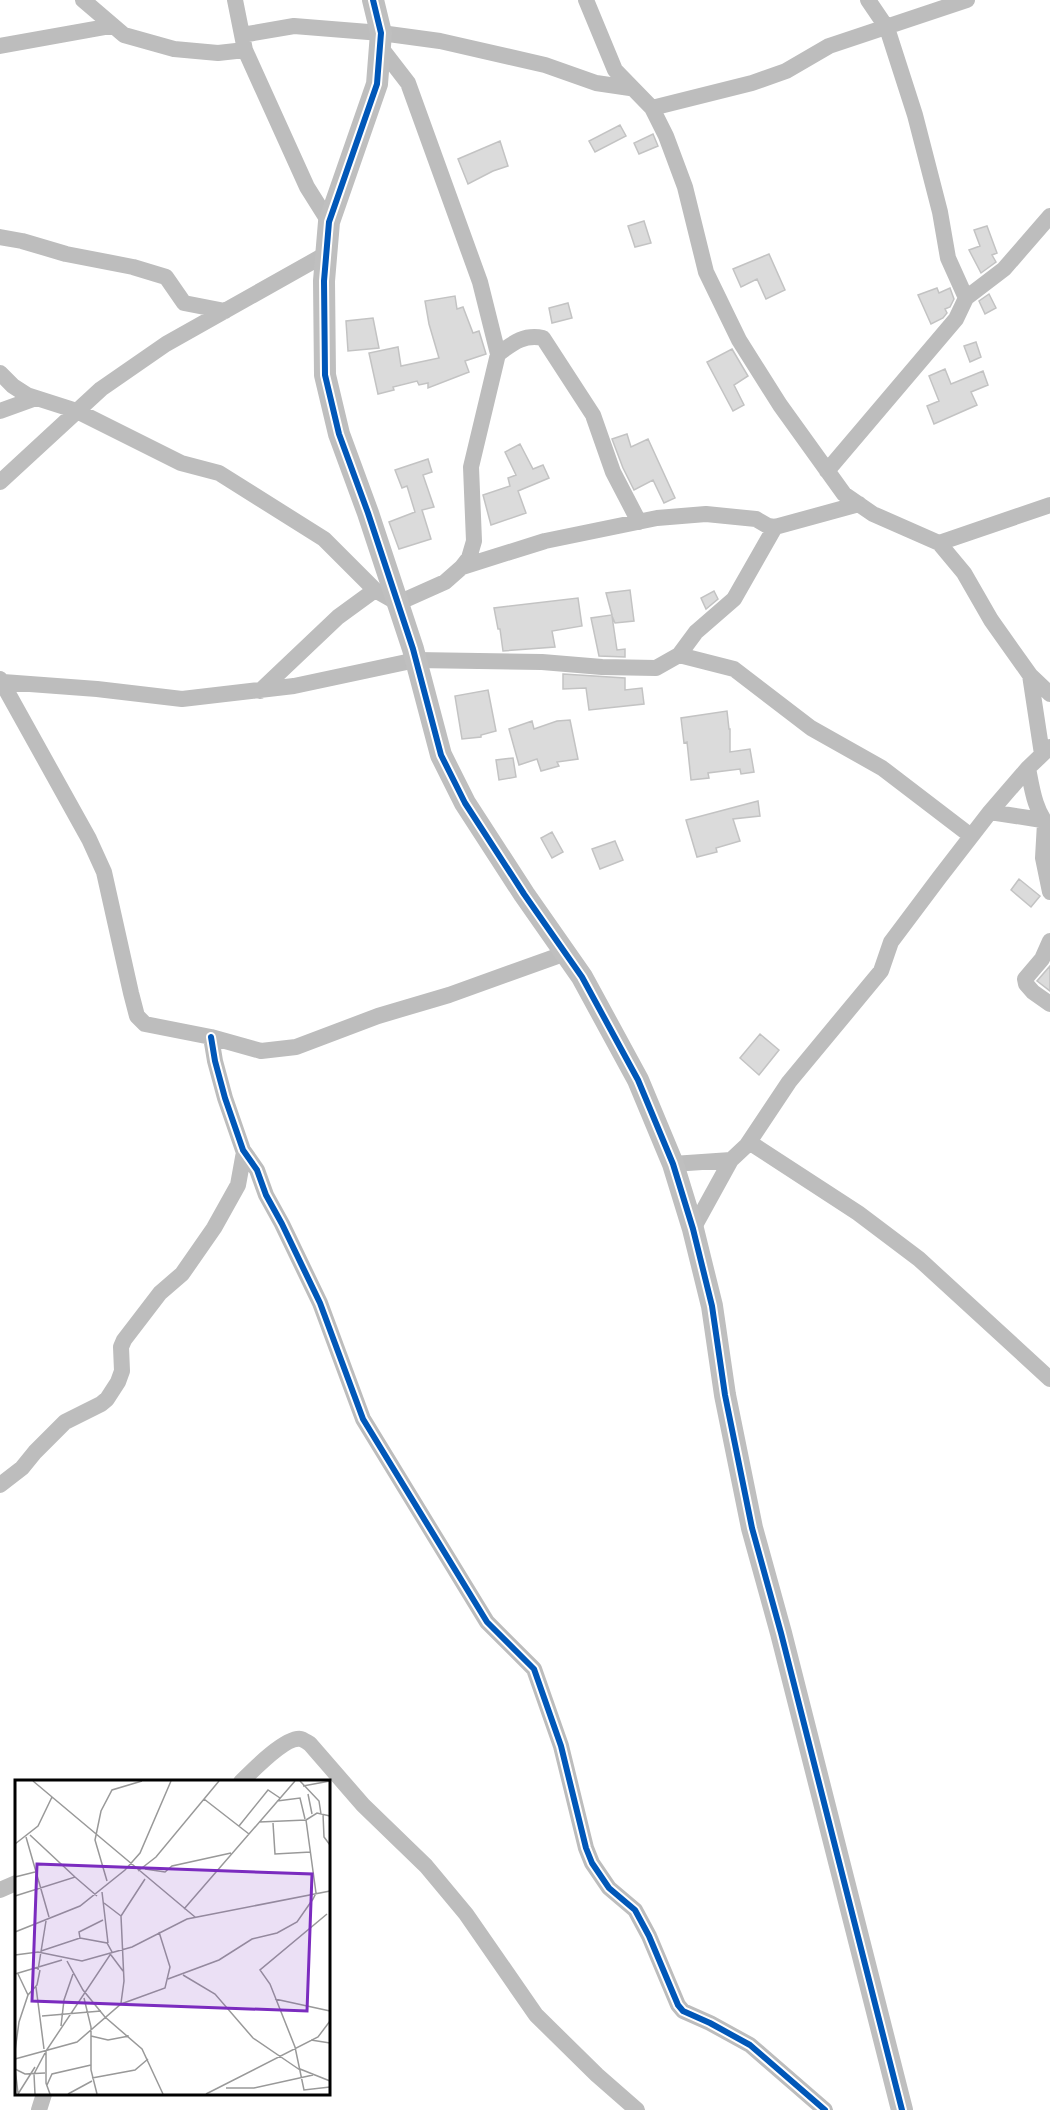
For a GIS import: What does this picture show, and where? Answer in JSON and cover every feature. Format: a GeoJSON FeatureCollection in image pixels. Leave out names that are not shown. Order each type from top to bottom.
{"type":"FeatureCollection","features":[{"type":"Feature","properties":{"kind":"street"},"geometry":{"type":"LineString","coordinates":[[83,0],[124,35],[174,49],[218,53],[294,26],[381,41],[440,41],[545,65],[596,83],[630,88]]}},
{"type":"Feature","properties":{"kind":"street"},"geometry":{"type":"LineString","coordinates":[[236,0],[244,42],[307,187],[329,222]]}},
{"type":"Feature","properties":{"kind":"street"},"geometry":{"type":"LineString","coordinates":[[374,0],[381,41],[377,84],[329,222],[326,254],[325,375],[339,434],[398,603],[416,660],[441,755],[465,803],[524,894],[582,977],[638,1080],[673,1164],[693,1229],[712,1306],[725,1395],[752,1528],[902,2110]]}},
{"type":"Feature","properties":{"kind":"street"},"geometry":{"type":"LineString","coordinates":[[586,0],[615,70],[630,88],[652,108],[666,136],[685,187],[706,272],[739,340],[780,405],[844,494],[873,514],[939,543],[964,573],[991,620],[1030,675],[1050,694]]}},
{"type":"Feature","properties":{"kind":"street"},"geometry":{"type":"LineString","coordinates":[[868,0],[887,28],[918,126],[940,212],[948,258],[966,298]]}},
{"type":"Feature","properties":{"kind":"street"},"geometry":{"type":"LineString","coordinates":[[652,108],[752,83],[786,71],[830,46],[967,0]]}},
{"type":"Feature","properties":{"kind":"street"},"geometry":{"type":"LineString","coordinates":[[0,46],[111,26]]}},
{"type":"Feature","properties":{"kind":"street"},"geometry":{"type":"LineString","coordinates":[[381,41],[408,83],[480,282],[498,354],[471,467],[474,541],[470,558],[445,582],[398,603]]}},
{"type":"Feature","properties":{"kind":"street"},"geometry":{"type":"LineString","coordinates":[[827,471],[956,319],[966,298],[1004,269],[1050,216]]}},
{"type":"Feature","properties":{"kind":"street"},"geometry":{"type":"LineString","coordinates":[[0,237],[22,240],[66,254],[133,267],[166,277],[176,288],[184,303],[225,311]]}},
{"type":"Feature","properties":{"kind":"street"},"geometry":{"type":"LineString","coordinates":[[0,482],[101,389],[166,344],[326,254]]}},
{"type":"Feature","properties":{"kind":"street"},"geometry":{"type":"LineString","coordinates":[[498,354],[520,339],[532,336],[543,338],[592,415],[613,472],[639,522]]}},
{"type":"Feature","properties":{"kind":"street"},"geometry":{"type":"LineString","coordinates":[[0,373],[13,386],[36,398],[77,411],[181,463],[219,473],[233,481],[259,500],[324,539],[375,590],[398,603]]}},
{"type":"Feature","properties":{"kind":"street"},"geometry":{"type":"LineString","coordinates":[[0,411],[36,398]]}},
{"type":"Feature","properties":{"kind":"street"},"geometry":{"type":"LineString","coordinates":[[462,567],[545,541],[639,522],[706,514],[756,519],[775,527],[859,504]]}},
{"type":"Feature","properties":{"kind":"street"},"geometry":{"type":"LineString","coordinates":[[939,543],[1050,504]]}},
{"type":"Feature","properties":{"kind":"street"},"geometry":{"type":"LineString","coordinates":[[2,681],[182,699],[294,686],[416,660],[542,662],[602,667],[657,668],[679,656],[696,632],[734,599],[775,527]]}},
{"type":"Feature","properties":{"kind":"street"},"geometry":{"type":"LineString","coordinates":[[260,691],[338,617],[375,590]]}},
{"type":"Feature","properties":{"kind":"street"},"geometry":{"type":"LineString","coordinates":[[679,656],[734,669],[811,728],[882,768],[971,836]]}},
{"type":"Feature","properties":{"kind":"street"},"geometry":{"type":"LineString","coordinates":[[693,1229],[731,1160],[749,1142],[789,1082],[881,971],[891,942],[990,812],[1046,751],[1030,675]]}},
{"type":"Feature","properties":{"kind":"street"},"geometry":{"type":"LineString","coordinates":[[2,681],[89,839],[104,873],[137,1016],[145,1023],[211,1037],[261,1051],[296,1047],[378,1016],[440,998],[566,953]]}},
{"type":"Feature","properties":{"kind":"street"},"geometry":{"type":"LineString","coordinates":[[1028,768],[1032,789],[1045,824],[1043,858],[1050,892]]}},
{"type":"Feature","properties":{"kind":"street"},"geometry":{"type":"LineString","coordinates":[[990,812],[1045,824]]}},
{"type":"Feature","properties":{"kind":"street"},"geometry":{"type":"LineString","coordinates":[[1050,940],[1042,959],[1025,979],[1033,992],[1050,1004]]}},
{"type":"Feature","properties":{"kind":"street"},"geometry":{"type":"LineString","coordinates":[[211,1037],[214,1061],[244,1152],[257,1170],[266,1196],[320,1303],[363,1419],[487,1622],[534,1669],[561,1746],[586,1848],[592,1863],[609,1887],[635,1910],[682,2011],[711,2023],[750,2045],[825,2110]]}},
{"type":"Feature","properties":{"kind":"street"},"geometry":{"type":"LineString","coordinates":[[749,1142],[858,1213],[919,1259],[1050,1379]]}},
{"type":"Feature","properties":{"kind":"street"},"geometry":{"type":"LineString","coordinates":[[0,1485],[22,1468],[65,1422],[101,1404],[106,1399],[118,1382],[122,1371],[121,1347],[124,1340],[160,1293],[182,1274],[214,1228],[238,1185],[244,1152]]}},
{"type":"Feature","properties":{"kind":"street"},"geometry":{"type":"LineString","coordinates":[[673,1164],[731,1160]]}},
{"type":"Feature","properties":{"kind":"street"},"geometry":{"type":"LineString","coordinates":[[243,1780],[278,1748],[297,1739],[309,1744],[363,1805],[426,1866],[466,1914],[536,2015],[597,2075],[637,2110]]}},
{"type":"Feature","properties":{"kind":"street"},"geometry":{"type":"LineString","coordinates":[[0,1890],[15,1883]]}},
{"type":"Feature","properties":{"kind":"street"},"geometry":{"type":"LineString","coordinates":[[39,2110],[44,2095]]}},
{"type":"Feature","properties":{"kind":"building"},"geometry":{"type":"Polygon","coordinates":[[[620,125],[626,136],[595,152],[589,141],[620,125]]]}},
{"type":"Feature","properties":{"kind":"building"},"geometry":{"type":"Polygon","coordinates":[[[653,134],[658,146],[639,154],[634,143],[653,134]]]}},
{"type":"Feature","properties":{"kind":"building"},"geometry":{"type":"Polygon","coordinates":[[[500,141],[508,166],[468,184],[458,159],[500,141]]]}},
{"type":"Feature","properties":{"kind":"building"},"geometry":{"type":"Polygon","coordinates":[[[644,221],[651,243],[635,247],[628,226],[644,221]]]}},
{"type":"Feature","properties":{"kind":"building"},"geometry":{"type":"Polygon","coordinates":[[[987,226],[997,253],[992,255],[996,262],[981,273],[969,250],[980,246],[974,230],[987,226]]]}},
{"type":"Feature","properties":{"kind":"building"},"geometry":{"type":"Polygon","coordinates":[[[769,254],[785,290],[766,299],[757,279],[741,287],[733,269],[769,254]]]}},
{"type":"Feature","properties":{"kind":"building"},"geometry":{"type":"Polygon","coordinates":[[[937,288],[939,293],[950,288],[954,299],[950,307],[945,309],[947,313],[943,318],[931,324],[918,295],[937,288]]]}},
{"type":"Feature","properties":{"kind":"building"},"geometry":{"type":"Polygon","coordinates":[[[989,294],[996,308],[985,314],[979,301],[989,294]]]}},
{"type":"Feature","properties":{"kind":"building"},"geometry":{"type":"Polygon","coordinates":[[[455,296],[457,309],[463,307],[473,333],[479,331],[486,354],[465,361],[469,372],[428,388],[428,383],[419,385],[417,381],[393,387],[394,390],[378,394],[369,353],[398,347],[401,366],[439,358],[425,301],[455,296]]]}},
{"type":"Feature","properties":{"kind":"building"},"geometry":{"type":"Polygon","coordinates":[[[568,303],[572,318],[552,323],[549,308],[568,303]]]}},
{"type":"Feature","properties":{"kind":"building"},"geometry":{"type":"Polygon","coordinates":[[[373,318],[379,348],[348,351],[346,321],[373,318]]]}},
{"type":"Feature","properties":{"kind":"building"},"geometry":{"type":"Polygon","coordinates":[[[976,342],[981,357],[970,362],[964,346],[976,342]]]}},
{"type":"Feature","properties":{"kind":"building"},"geometry":{"type":"Polygon","coordinates":[[[732,349],[748,376],[734,385],[744,405],[733,411],[707,362],[732,349]]]}},
{"type":"Feature","properties":{"kind":"building"},"geometry":{"type":"Polygon","coordinates":[[[945,369],[951,384],[983,371],[988,385],[971,392],[977,405],[934,424],[927,406],[939,401],[929,376],[945,369]]]}},
{"type":"Feature","properties":{"kind":"building"},"geometry":{"type":"Polygon","coordinates":[[[627,434],[631,447],[648,439],[675,498],[664,503],[653,480],[634,490],[612,439],[627,434]]]}},
{"type":"Feature","properties":{"kind":"building"},"geometry":{"type":"Polygon","coordinates":[[[520,444],[533,469],[543,465],[549,478],[518,491],[526,513],[491,525],[483,495],[510,486],[508,478],[516,475],[505,452],[520,444]]]}},
{"type":"Feature","properties":{"kind":"building"},"geometry":{"type":"Polygon","coordinates":[[[428,459],[432,472],[423,475],[434,507],[422,510],[431,539],[399,549],[389,522],[415,512],[407,486],[402,488],[395,470],[428,459]]]}},
{"type":"Feature","properties":{"kind":"building"},"geometry":{"type":"Polygon","coordinates":[[[630,590],[634,621],[615,623],[612,616],[617,650],[625,649],[625,657],[599,656],[591,618],[612,615],[606,593],[630,590]]]}},
{"type":"Feature","properties":{"kind":"building"},"geometry":{"type":"Polygon","coordinates":[[[714,591],[718,599],[706,609],[701,598],[714,591]]]}},
{"type":"Feature","properties":{"kind":"building"},"geometry":{"type":"Polygon","coordinates":[[[578,598],[582,626],[552,631],[555,647],[503,651],[494,608],[578,598]]]}},
{"type":"Feature","properties":{"kind":"building"},"geometry":{"type":"Polygon","coordinates":[[[563,674],[625,678],[625,690],[642,688],[644,704],[589,710],[586,688],[563,689],[563,674]]]}},
{"type":"Feature","properties":{"kind":"building"},"geometry":{"type":"Polygon","coordinates":[[[488,690],[496,731],[481,735],[481,737],[462,739],[455,696],[488,690]]]}},
{"type":"Feature","properties":{"kind":"building"},"geometry":{"type":"Polygon","coordinates":[[[727,711],[730,752],[750,749],[754,772],[741,774],[740,769],[708,773],[709,778],[691,780],[687,742],[684,743],[681,718],[727,711]]]}},
{"type":"Feature","properties":{"kind":"building"},"geometry":{"type":"Polygon","coordinates":[[[570,720],[578,759],[557,762],[559,766],[541,771],[537,759],[519,765],[509,729],[532,721],[534,729],[557,721],[570,720]]]}},
{"type":"Feature","properties":{"kind":"building"},"geometry":{"type":"Polygon","coordinates":[[[513,758],[516,777],[499,780],[496,760],[513,758]]]}},
{"type":"Feature","properties":{"kind":"building"},"geometry":{"type":"Polygon","coordinates":[[[758,801],[760,816],[733,819],[740,841],[716,848],[717,852],[697,857],[686,820],[758,801]]]}},
{"type":"Feature","properties":{"kind":"building"},"geometry":{"type":"Polygon","coordinates":[[[552,832],[563,852],[552,858],[541,838],[552,832]]]}},
{"type":"Feature","properties":{"kind":"building"},"geometry":{"type":"Polygon","coordinates":[[[615,841],[623,860],[600,869],[592,849],[615,841]]]}},
{"type":"Feature","properties":{"kind":"building"},"geometry":{"type":"Polygon","coordinates":[[[1019,879],[1040,896],[1031,907],[1011,890],[1019,879]]]}},
{"type":"Feature","properties":{"kind":"building"},"geometry":{"type":"Polygon","coordinates":[[[1050,966],[1050,991],[1037,981],[1050,966]]]}},
{"type":"Feature","properties":{"kind":"building"},"geometry":{"type":"Polygon","coordinates":[[[760,1034],[779,1050],[759,1075],[740,1058],[760,1034]]]}},
{"type":"Feature","properties":{"kind":"cycle path"},"geometry":{"type":"LineString","coordinates":[[373,0],[381,33],[377,84],[329,222],[324,281],[325,375],[339,434],[413,649],[441,755],[465,803],[524,894],[582,977],[638,1080],[673,1164],[693,1229],[712,1306],[725,1395],[752,1528],[781,1633],[902,2110]]}},
{"type":"Feature","properties":{"kind":"cycle path"},"geometry":{"type":"LineString","coordinates":[[211,1037],[225,1098],[243,1150],[257,1170],[266,1195],[320,1303],[363,1419],[487,1622],[534,1669],[561,1746],[586,1848],[592,1863],[609,1888],[635,1910],[649,1936],[678,2005],[683,2011],[750,2045],[825,2110]]}}]}
